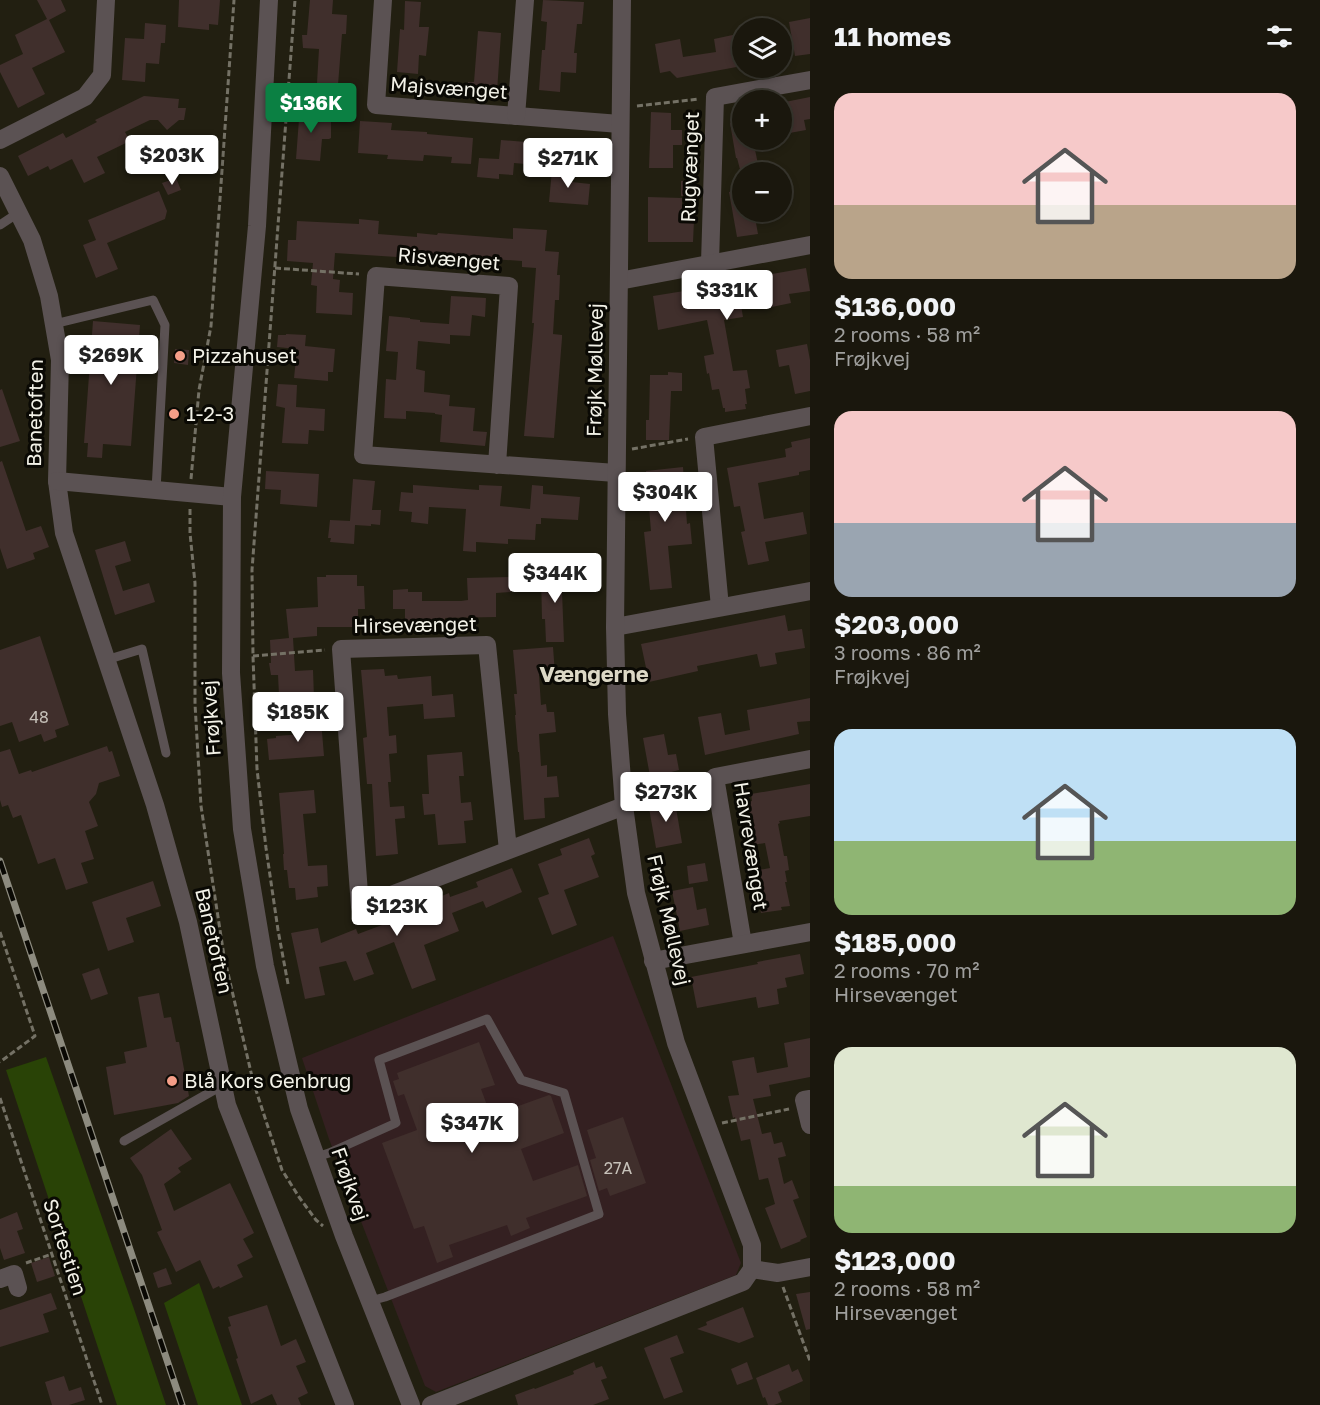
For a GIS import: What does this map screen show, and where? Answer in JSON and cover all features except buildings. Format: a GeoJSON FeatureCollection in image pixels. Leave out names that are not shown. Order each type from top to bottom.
{"type":"FeatureCollection","features":[{"type":"Feature","properties":{"kind":"street"},"geometry":{"type":"LineString","coordinates":[[0,140],[85,97],[102,75],[106,0]]}},
{"type":"Feature","properties":{"kind":"street","name":"Majsvænget"},"geometry":{"type":"LineString","coordinates":[[383,0],[376,105],[620,124]]}},
{"type":"Feature","properties":{"kind":"street","name":"Majsvænget"},"geometry":{"type":"LineString","coordinates":[[516,116],[525,0]]}},
{"type":"Feature","properties":{"kind":"street","name":"Frøjk Møllevej"},"geometry":{"type":"LineString","coordinates":[[622,0],[615,627],[617,714],[624,806],[636,893],[653,961],[676,1043],[752,1245],[752,1269]]}},
{"type":"Feature","properties":{"kind":"street","name":"Frøjkvej"},"geometry":{"type":"LineString","coordinates":[[269,1],[257,226],[232,497],[231,673],[242,830],[265,966],[300,1108],[344,1236],[411,1405]]}},
{"type":"Feature","properties":{"kind":"street","name":"Rugvænget"},"geometry":{"type":"LineString","coordinates":[[710,263],[715,97],[810,80]]}},
{"type":"Feature","properties":{"kind":"street","name":"Banetoften"},"geometry":{"type":"LineString","coordinates":[[0,176],[32,240],[49,296],[60,360],[57,481],[64,532],[155,806],[188,922],[227,1105],[345,1405]]}},
{"type":"Feature","properties":{"kind":"street"},"geometry":{"type":"LineString","coordinates":[[619,281],[810,245]]}},
{"type":"Feature","properties":{"kind":"street","name":"Risvænget"},"geometry":{"type":"LineString","coordinates":[[497,465],[509,286],[376,276],[363,455],[497,465],[616,473]]}},
{"type":"Feature","properties":{"kind":"street"},"geometry":{"type":"LineString","coordinates":[[720,607],[704,436],[810,416]]}},
{"type":"Feature","properties":{"kind":"street","name":"Banetoften"},"geometry":{"type":"LineString","coordinates":[[57,481],[232,497]]}},
{"type":"Feature","properties":{"kind":"street"},"geometry":{"type":"LineString","coordinates":[[615,627],[810,591]]}},
{"type":"Feature","properties":{"kind":"street","name":"Hirsevænget"},"geometry":{"type":"LineString","coordinates":[[508,850],[487,645],[340,649],[360,907],[624,806]]}},
{"type":"Feature","properties":{"kind":"street","name":"Havrevænget"},"geometry":{"type":"LineString","coordinates":[[743,944],[715,777],[810,759]]}},
{"type":"Feature","properties":{"kind":"street"},"geometry":{"type":"LineString","coordinates":[[653,961],[810,932]]}},
{"type":"Feature","properties":{"kind":"street"},"geometry":{"type":"LineString","coordinates":[[807,1100],[810,1125]]}},
{"type":"Feature","properties":{"kind":"street"},"geometry":{"type":"LineString","coordinates":[[431,1405],[743,1282],[752,1269],[778,1273],[810,1267]]}},
{"type":"Feature","properties":{"kind":"lane"},"geometry":{"type":"LineString","coordinates":[[0,225],[18,213]]}},
{"type":"Feature","properties":{"kind":"lane"},"geometry":{"type":"LineString","coordinates":[[54,324],[153,300],[165,325],[156,490]]}},
{"type":"Feature","properties":{"kind":"lane"},"geometry":{"type":"LineString","coordinates":[[106,660],[142,649],[166,753]]}},
{"type":"Feature","properties":{"kind":"lane"},"geometry":{"type":"LineString","coordinates":[[316,1157],[396,1123],[379,1060],[487,1019],[521,1080],[564,1094],[600,1214],[370,1301]]}},
{"type":"Feature","properties":{"kind":"lane"},"geometry":{"type":"LineString","coordinates":[[124,1141],[223,1085]]}},
{"type":"Feature","properties":{"kind":"path"},"geometry":{"type":"LineString","coordinates":[[289,987],[274,907],[258,781],[252,570],[295,0]]}},
{"type":"Feature","properties":{"kind":"path"},"geometry":{"type":"LineString","coordinates":[[636,106],[715,97]]}},
{"type":"Feature","properties":{"kind":"path"},"geometry":{"type":"LineString","coordinates":[[275,268],[376,276]]}},
{"type":"Feature","properties":{"kind":"path"},"geometry":{"type":"LineString","coordinates":[[631,449],[704,436]]}},
{"type":"Feature","properties":{"kind":"path"},"geometry":{"type":"LineString","coordinates":[[253,656],[340,649]]}},
{"type":"Feature","properties":{"kind":"path"},"geometry":{"type":"LineString","coordinates":[[624,806],[636,798],[715,777]]}},
{"type":"Feature","properties":{"kind":"path"},"geometry":{"type":"LineString","coordinates":[[0,932],[35,1036],[0,1062]]}},
{"type":"Feature","properties":{"kind":"path","name":"Sortestien"},"geometry":{"type":"LineString","coordinates":[[0,1098],[102,1405]]}},
{"type":"Feature","properties":{"kind":"path"},"geometry":{"type":"LineString","coordinates":[[722,1124],[793,1108],[807,1100]]}},
{"type":"Feature","properties":{"kind":"path"},"geometry":{"type":"LineString","coordinates":[[11,1280],[21,1265],[52,1254]]}},
{"type":"Feature","properties":{"kind":"path"},"geometry":{"type":"LineString","coordinates":[[778,1273],[810,1361]]}},
{"type":"Feature","properties":{"kind":"shaded area"},"geometry":{"type":"Polygon","coordinates":[[[613,936],[741,1263],[736,1275],[436,1392],[425,1386],[329,1139],[302,1058],[613,936]]]}},
{"type":"Feature","properties":{"kind":"green space"},"geometry":{"type":"Polygon","coordinates":[[[46,1057],[166,1405],[117,1405],[6,1070],[46,1057]]]}},
{"type":"Feature","properties":{"kind":"green space"},"geometry":{"type":"Polygon","coordinates":[[[199,1283],[242,1405],[198,1405],[164,1303],[199,1283]]]}},
{"type":"Feature","properties":{"kind":"railway"},"geometry":{"type":"LineString","coordinates":[[0,861],[182,1405]]}},
{"type":"Feature","properties":{"kind":"place","name":"Pizzahuset"},"geometry":{"type":"Point","coordinates":[180,356]}},
{"type":"Feature","properties":{"kind":"place","name":"1-2-3"},"geometry":{"type":"Point","coordinates":[174,414]}},
{"type":"Feature","properties":{"kind":"place","name":"Blå Kors Genbrug"},"geometry":{"type":"Point","coordinates":[172,1081]}},
{"type":"Feature","properties":{"kind":"district","name":"Vængerne"},"geometry":{"type":"Point","coordinates":[594,674]}}]}
